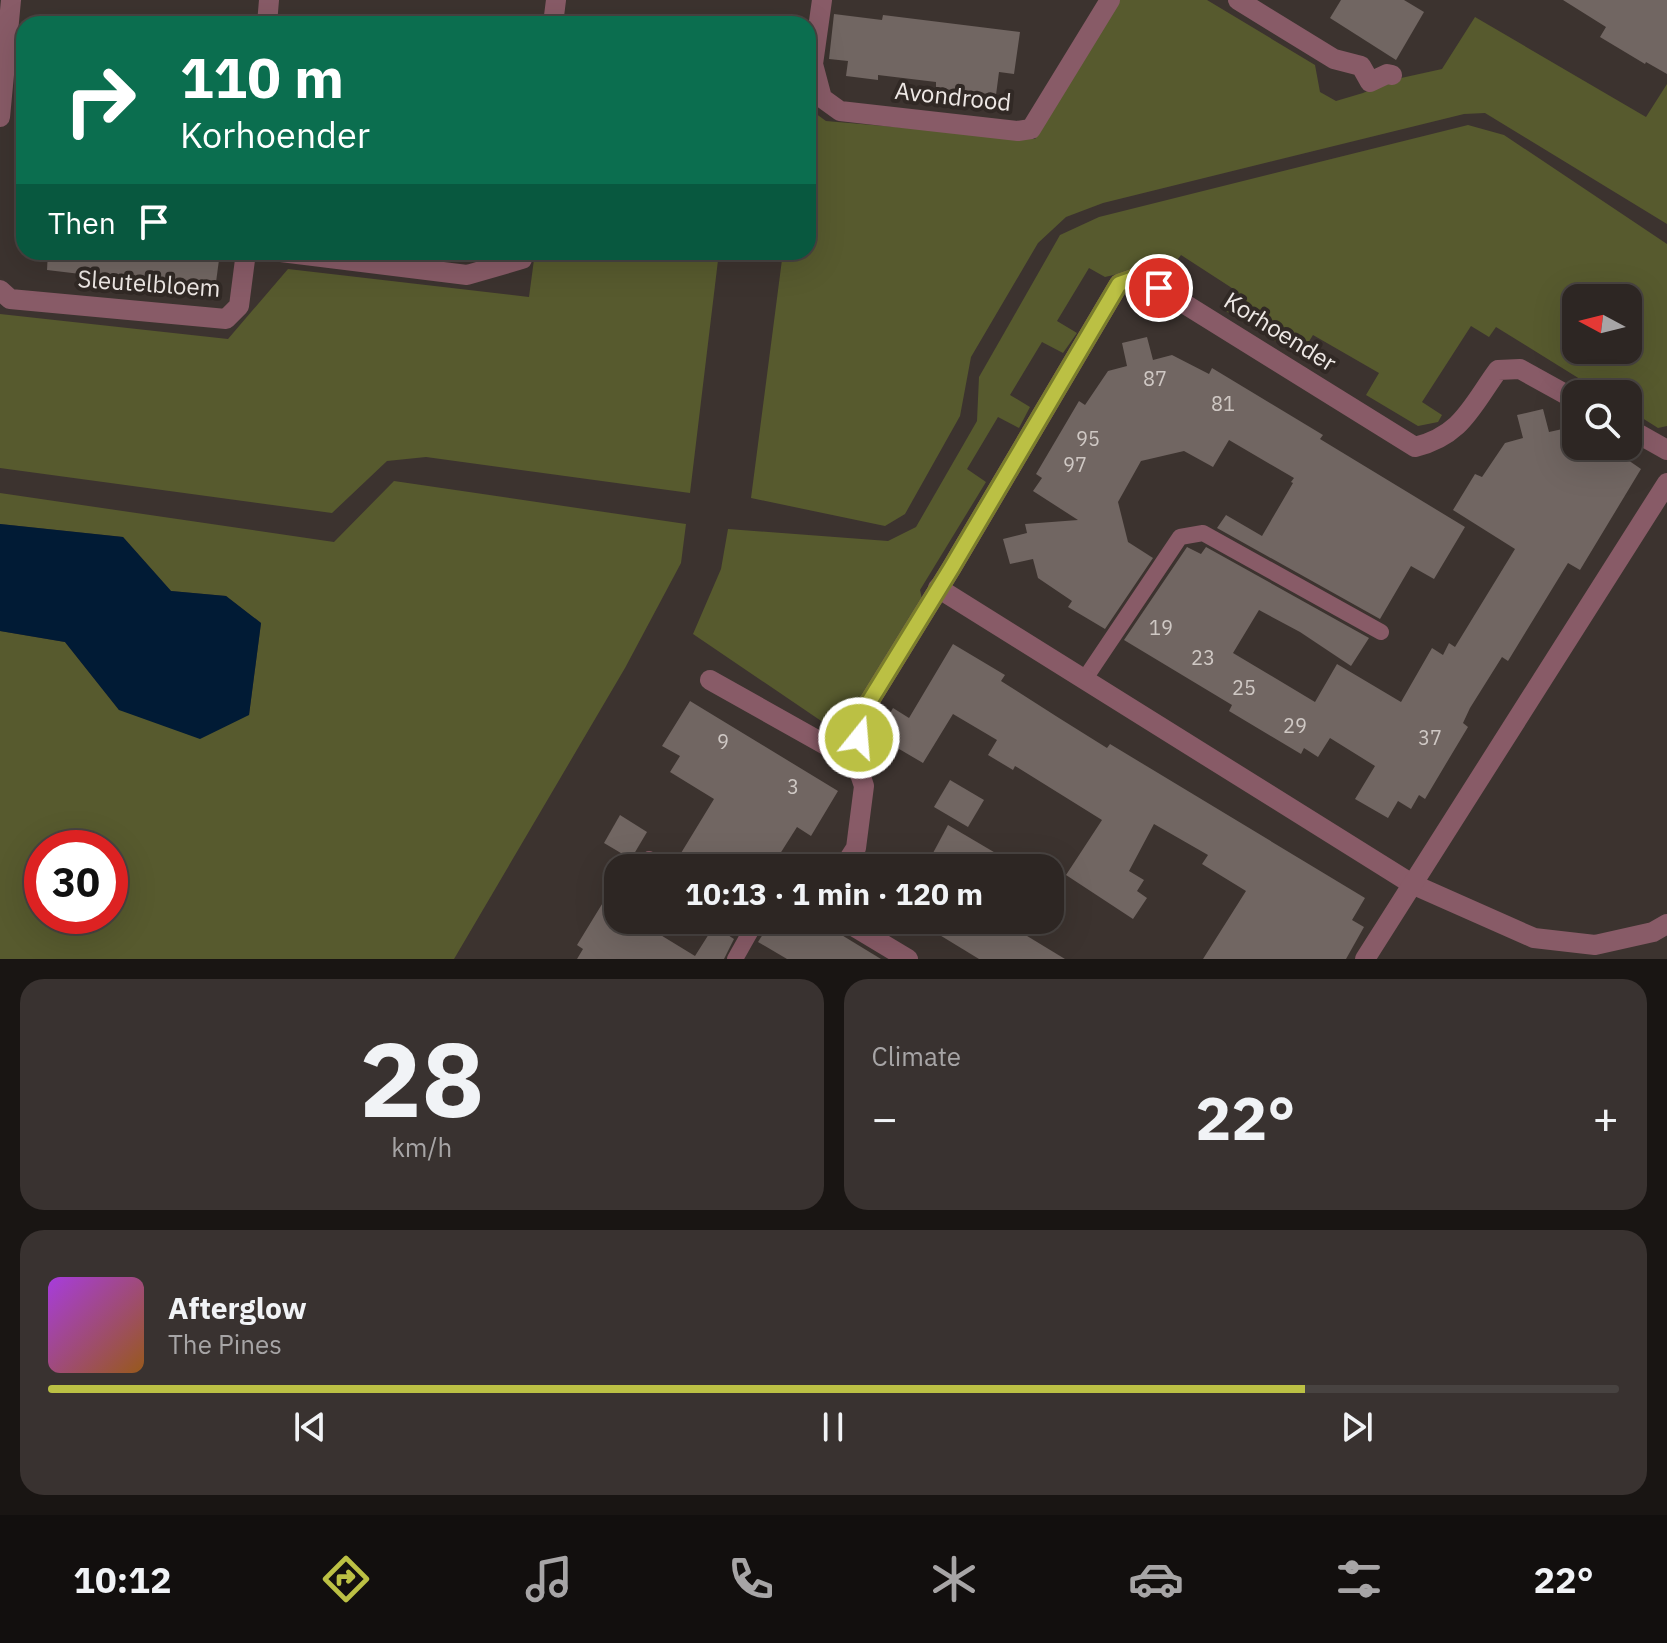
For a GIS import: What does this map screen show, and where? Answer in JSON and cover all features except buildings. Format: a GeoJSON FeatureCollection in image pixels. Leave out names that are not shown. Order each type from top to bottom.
{"type":"FeatureCollection","features":[{"type":"Feature","properties":{"kind":"street"},"geometry":{"type":"LineString","coordinates":[[0,117],[11,0]]}},
{"type":"Feature","properties":{"kind":"street","name":"Avondrood"},"geometry":{"type":"LineString","coordinates":[[816,43],[822,0]]}},
{"type":"Feature","properties":{"kind":"street","name":"Avondrood"},"geometry":{"type":"LineString","coordinates":[[816,75],[822,98],[840,111],[1018,131],[1031,129],[1110,0]]}},
{"type":"Feature","properties":{"kind":"street"},"geometry":{"type":"LineString","coordinates":[[1238,0],[1334,59],[1361,66],[1370,82],[1387,74],[1392,75]]}},
{"type":"Feature","properties":{"kind":"street","name":"Sleutelbloem"},"geometry":{"type":"LineString","coordinates":[[0,290],[10,299],[226,319],[239,306],[245,260]]}},
{"type":"Feature","properties":{"kind":"street"},"geometry":{"type":"LineString","coordinates":[[346,260],[467,275],[519,260]]}},
{"type":"Feature","properties":{"kind":"street","name":"Korhoender"},"geometry":{"type":"LineString","coordinates":[[852,854],[856,848],[864,786],[856,762],[861,715],[1119,284],[1139,277],[1415,447],[1438,441],[1454,430],[1498,370],[1520,369],[1562,392]]}},
{"type":"Feature","properties":{"kind":"street"},"geometry":{"type":"LineString","coordinates":[[1642,436],[1667,450]]}},
{"type":"Feature","properties":{"kind":"street"},"geometry":{"type":"LineString","coordinates":[[1365,959],[1667,483]]}},
{"type":"Feature","properties":{"kind":"street"},"geometry":{"type":"LineString","coordinates":[[938,588],[1412,884],[1534,938],[1595,945],[1653,932],[1667,924]]}},
{"type":"Feature","properties":{"kind":"street"},"geometry":{"type":"LineString","coordinates":[[710,680],[856,762]]}},
{"type":"Feature","properties":{"kind":"street"},"geometry":{"type":"LineString","coordinates":[[866,934],[908,959]]}},
{"type":"Feature","properties":{"kind":"lane"},"geometry":{"type":"LineString","coordinates":[[1084,680],[1180,537],[1203,533],[1381,632]]}},
{"type":"Feature","properties":{"kind":"lane"},"geometry":{"type":"LineString","coordinates":[[735,959],[749,934]]}},
{"type":"Feature","properties":{"kind":"green space"},"geometry":{"type":"Polygon","coordinates":[[[1118,0],[1207,0],[1315,65],[1320,92],[1336,101],[1392,80],[1442,69],[1475,17],[1646,117],[1667,84],[1667,224],[1485,113],[1464,114],[1103,203],[1066,217],[1038,243],[971,357],[960,416],[905,514],[885,526],[751,498],[782,260],[816,260],[816,114],[826,121],[1035,139],[1118,0]]]}},
{"type":"Feature","properties":{"kind":"green space"},"geometry":{"type":"Polygon","coordinates":[[[1468,125],[1504,135],[1667,244],[1667,426],[1658,428],[1642,418],[1642,380],[1581,380],[1496,327],[1489,337],[1471,326],[1422,402],[1442,415],[1438,422],[1418,426],[1366,395],[1379,373],[1313,335],[1300,356],[1224,310],[1235,290],[1181,255],[1166,275],[1148,267],[1105,277],[1089,268],[1057,321],[1077,333],[1063,353],[1042,342],[1010,395],[1030,407],[1019,428],[998,417],[967,469],[986,482],[920,590],[922,599],[847,724],[833,729],[693,634],[721,569],[728,529],[888,541],[916,527],[977,421],[979,377],[1060,235],[1099,217],[1468,125]]]}},
{"type":"Feature","properties":{"kind":"green space"},"geometry":{"type":"Polygon","coordinates":[[[534,260],[718,260],[690,493],[426,457],[387,461],[332,513],[0,468],[0,314],[228,339],[288,269],[529,297],[534,260]]]}},
{"type":"Feature","properties":{"kind":"green space"},"geometry":{"type":"Polygon","coordinates":[[[394,481],[686,524],[681,563],[625,668],[454,959],[0,959],[0,631],[65,642],[119,710],[249,715],[261,623],[226,596],[171,591],[123,537],[0,524],[0,493],[334,542],[394,481]]]}},
{"type":"Feature","properties":{"kind":"water"},"geometry":{"type":"Polygon","coordinates":[[[0,524],[123,537],[171,591],[226,596],[261,623],[249,715],[200,739],[119,710],[65,642],[0,631],[0,524]]]}},
{"type":"Feature","properties":{"kind":"route"},"geometry":{"type":"LineString","coordinates":[[859,738],[861,715],[1119,284],[1139,277],[1159,288]]}}]}
